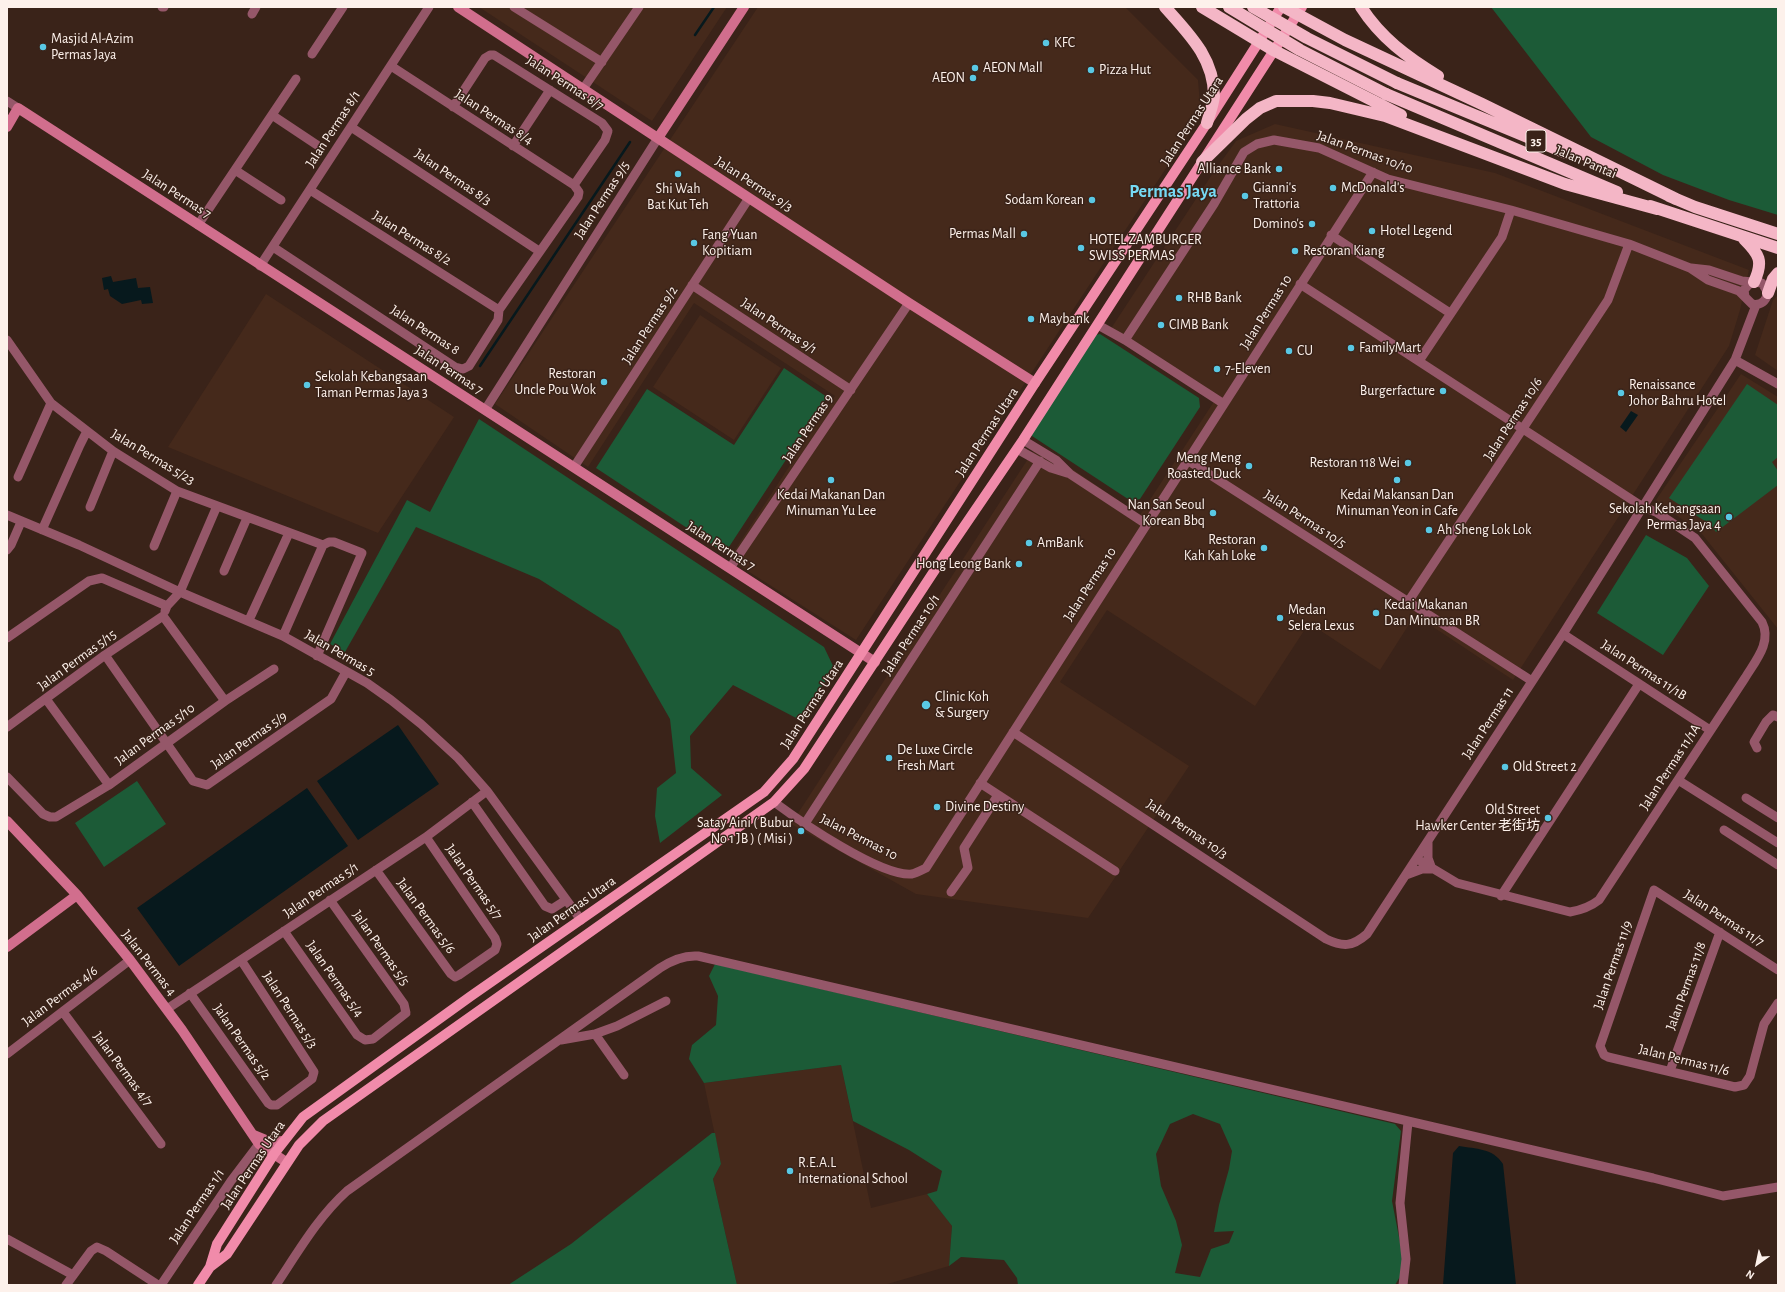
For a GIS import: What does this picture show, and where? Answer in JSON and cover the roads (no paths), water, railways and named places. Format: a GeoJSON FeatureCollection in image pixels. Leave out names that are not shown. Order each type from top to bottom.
{"type":"FeatureCollection","features":[{"type":"Feature","properties":{"kind":"highway"},"geometry":{"type":"LineString","coordinates":[[1165,7],[1186,30],[1206,58],[1212,77],[1214,98],[1207,123]]}},
{"type":"Feature","properties":{"kind":"highway"},"geometry":{"type":"LineString","coordinates":[[1202,7],[1275,51],[1470,150]]}},
{"type":"Feature","properties":{"kind":"highway","name":"Jalan Pantai"},"geometry":{"type":"LineString","coordinates":[[1229,7],[1300,50],[1386,94],[1657,209],[1778,248]]}},
{"type":"Feature","properties":{"kind":"highway"},"geometry":{"type":"LineString","coordinates":[[1220,17],[1229,14],[1237,7]]}},
{"type":"Feature","properties":{"kind":"highway","name":"Jalan Pantai"},"geometry":{"type":"LineString","coordinates":[[1253,7],[1307,38],[1396,83],[1676,199],[1778,234]]}},
{"type":"Feature","properties":{"kind":"highway"},"geometry":{"type":"LineString","coordinates":[[1283,7],[1300,11],[1337,35],[1676,199]]}},
{"type":"Feature","properties":{"kind":"highway"},"geometry":{"type":"LineString","coordinates":[[1361,7],[1370,21],[1406,56],[1482,104]]}},
{"type":"Feature","properties":{"kind":"highway"},"geometry":{"type":"LineString","coordinates":[[1319,73],[1312,61],[1310,48],[1314,42],[1320,38],[1337,35]]}},
{"type":"Feature","properties":{"kind":"highway"},"geometry":{"type":"LineString","coordinates":[[1202,162],[1246,119],[1260,108],[1276,101],[1294,99],[1330,103],[1385,116],[1470,150],[1565,184],[1657,209]]}},
{"type":"Feature","properties":{"kind":"highway"},"geometry":{"type":"LineString","coordinates":[[1741,237],[1754,249],[1760,260],[1760,269],[1753,282]]}},
{"type":"Feature","properties":{"kind":"highway"},"geometry":{"type":"LineString","coordinates":[[1768,293],[1773,278],[1778,273]]}},
{"type":"Feature","properties":{"kind":"main road","name":"Jalan Permas Utara"},"geometry":{"type":"LineString","coordinates":[[201,1284],[210,1267],[218,1244],[274,1154],[303,1117],[471,996],[764,792],[793,759],[1035,383],[1283,7]]}},
{"type":"Feature","properties":{"kind":"main road","name":"Jalan Permas Utara"},"geometry":{"type":"LineString","coordinates":[[210,1267],[227,1254],[286,1162],[309,1132],[774,802],[804,770],[946,553],[1023,440],[1300,11]]}},
{"type":"Feature","properties":{"kind":"main road"},"geometry":{"type":"LineString","coordinates":[[931,545],[937,554],[942,555],[946,553]]}},
{"type":"Feature","properties":{"kind":"street"},"geometry":{"type":"LineString","coordinates":[[312,54],[343,7]]}},
{"type":"Feature","properties":{"kind":"street","name":"Jalan Permas 9/3"},"geometry":{"type":"LineString","coordinates":[[458,7],[910,303],[1035,383]]}},
{"type":"Feature","properties":{"kind":"street"},"geometry":{"type":"LineString","coordinates":[[514,7],[602,62]]}},
{"type":"Feature","properties":{"kind":"street"},"geometry":{"type":"LineString","coordinates":[[583,89],[639,7]]}},
{"type":"Feature","properties":{"kind":"street","name":"Jalan Permas 9/5"},"geometry":{"type":"LineString","coordinates":[[485,410],[658,138],[744,7]]}},
{"type":"Feature","properties":{"kind":"street","name":"Jalan Permas 8/1"},"geometry":{"type":"LineString","coordinates":[[260,266],[391,66],[425,8]]}},
{"type":"Feature","properties":{"kind":"street","name":"Jalan Permas 8/7"},"geometry":{"type":"LineString","coordinates":[[453,107],[482,63],[490,55],[499,57],[602,123],[608,131],[605,140],[577,189]]}},
{"type":"Feature","properties":{"kind":"street","name":"Jalan Permas 8/4"},"geometry":{"type":"LineString","coordinates":[[391,66],[577,189]]}},
{"type":"Feature","properties":{"kind":"street"},"geometry":{"type":"LineString","coordinates":[[198,225],[296,78]]}},
{"type":"Feature","properties":{"kind":"street"},"geometry":{"type":"LineString","coordinates":[[513,146],[550,90]]}},
{"type":"Feature","properties":{"kind":"street","name":"Jalan Permas 7"},"geometry":{"type":"LineString","coordinates":[[7,101],[260,266],[370,335],[875,662]]}},
{"type":"Feature","properties":{"kind":"street"},"geometry":{"type":"LineString","coordinates":[[7,127],[18,108]]}},
{"type":"Feature","properties":{"kind":"street"},"geometry":{"type":"LineString","coordinates":[[272,114],[317,145]]}},
{"type":"Feature","properties":{"kind":"street","name":"Jalan Permas 8/3"},"geometry":{"type":"LineString","coordinates":[[351,127],[539,251]]}},
{"type":"Feature","properties":{"kind":"street","name":"Jalan Permas 10/10"},"geometry":{"type":"LineString","coordinates":[[1125,340],[1214,204],[1244,152],[1250,148],[1274,140],[1319,148],[1388,179],[1511,210],[1629,244],[1690,268],[1708,280],[1739,291],[1745,297]]}},
{"type":"Feature","properties":{"kind":"street"},"geometry":{"type":"LineString","coordinates":[[235,170],[281,200]]}},
{"type":"Feature","properties":{"kind":"street","name":"Jalan Permas 10"},"geometry":{"type":"LineString","coordinates":[[774,802],[804,825],[858,856],[897,873],[913,874],[926,868],[1331,235],[1373,172]]}},
{"type":"Feature","properties":{"kind":"street","name":"Jalan Permas 8"},"geometry":{"type":"LineString","coordinates":[[273,247],[455,367],[463,369],[469,366],[498,320],[500,310],[539,251],[574,203],[577,189]]}},
{"type":"Feature","properties":{"kind":"street","name":"Jalan Permas 8/2"},"geometry":{"type":"LineString","coordinates":[[310,190],[500,310]]}},
{"type":"Feature","properties":{"kind":"street","name":"Jalan Permas 9/2"},"geometry":{"type":"LineString","coordinates":[[574,467],[749,198]]}},
{"type":"Feature","properties":{"kind":"street"},"geometry":{"type":"LineString","coordinates":[[1419,361],[1502,237],[1511,210]]}},
{"type":"Feature","properties":{"kind":"street"},"geometry":{"type":"LineString","coordinates":[[1331,235],[1450,313]]}},
{"type":"Feature","properties":{"kind":"street","name":"Jalan Permas 10/6"},"geometry":{"type":"LineString","coordinates":[[1408,602],[1608,300],[1629,244]]}},
{"type":"Feature","properties":{"kind":"street","name":"Jalan Permas 10/10"},"geometry":{"type":"LineString","coordinates":[[1690,268],[1708,270],[1753,282]]}},
{"type":"Feature","properties":{"kind":"street"},"geometry":{"type":"LineString","coordinates":[[1753,282],[1765,286],[1768,293],[1765,300],[1756,305],[1749,303],[1745,297],[1744,290],[1753,282]]}},
{"type":"Feature","properties":{"kind":"street","name":"Jalan Permas 11/1A"},"geometry":{"type":"LineString","coordinates":[[1300,284],[1643,507],[1656,512],[1695,538],[1762,622],[1765,629],[1766,636],[1761,652],[1599,900],[1593,905],[1578,911],[1570,912],[1501,896],[1457,883],[1417,859]]}},
{"type":"Feature","properties":{"kind":"street","name":"Jalan Permas 9/1"},"geometry":{"type":"LineString","coordinates":[[692,285],[851,390]]}},
{"type":"Feature","properties":{"kind":"street","name":"Jalan Permas 9"},"geometry":{"type":"LineString","coordinates":[[730,568],[910,303]]}},
{"type":"Feature","properties":{"kind":"street","name":"Jalan Permas 11"},"geometry":{"type":"LineString","coordinates":[[1347,945],[1356,943],[1367,934],[1563,634],[1735,360],[1756,305]]}},
{"type":"Feature","properties":{"kind":"street"},"geometry":{"type":"LineString","coordinates":[[1098,325],[1125,340],[1224,404]]}},
{"type":"Feature","properties":{"kind":"street","name":"Jalan Permas 5/23"},"geometry":{"type":"LineString","coordinates":[[7,340],[51,403],[112,451],[177,491],[246,518],[323,545],[329,542],[334,542],[362,553],[317,656]]}},
{"type":"Feature","properties":{"kind":"street"},"geometry":{"type":"LineString","coordinates":[[1735,360],[1778,384]]}},
{"type":"Feature","properties":{"kind":"street"},"geometry":{"type":"LineString","coordinates":[[18,477],[51,403]]}},
{"type":"Feature","properties":{"kind":"street"},"geometry":{"type":"LineString","coordinates":[[42,530],[87,431]]}},
{"type":"Feature","properties":{"kind":"street"},"geometry":{"type":"LineString","coordinates":[[1023,440],[1056,460],[1070,474],[1146,524]]}},
{"type":"Feature","properties":{"kind":"street"},"geometry":{"type":"LineString","coordinates":[[1017,449],[1051,468],[1070,474]]}},
{"type":"Feature","properties":{"kind":"street"},"geometry":{"type":"LineString","coordinates":[[90,507],[112,451]]}},
{"type":"Feature","properties":{"kind":"street","name":"Jalan Permas 10/5"},"geometry":{"type":"LineString","coordinates":[[1187,460],[1532,681]]}},
{"type":"Feature","properties":{"kind":"street","name":"Jalan Permas 10/1"},"geometry":{"type":"LineString","coordinates":[[804,825],[1040,461]]}},
{"type":"Feature","properties":{"kind":"street"},"geometry":{"type":"LineString","coordinates":[[154,546],[177,491]]}},
{"type":"Feature","properties":{"kind":"street"},"geometry":{"type":"LineString","coordinates":[[217,506],[180,592],[167,606],[163,616],[225,701]]}},
{"type":"Feature","properties":{"kind":"street","name":"Jalan Permas 5"},"geometry":{"type":"LineString","coordinates":[[7,515],[79,545],[180,592],[249,620],[283,636],[367,683],[422,724],[458,758],[487,790],[581,920]]}},
{"type":"Feature","properties":{"kind":"street"},"geometry":{"type":"LineString","coordinates":[[224,572],[246,518]]}},
{"type":"Feature","properties":{"kind":"street"},"geometry":{"type":"LineString","coordinates":[[7,550],[11,536],[21,522]]}},
{"type":"Feature","properties":{"kind":"street"},"geometry":{"type":"LineString","coordinates":[[249,620],[289,533]]}},
{"type":"Feature","properties":{"kind":"street"},"geometry":{"type":"LineString","coordinates":[[283,636],[323,545]]}},
{"type":"Feature","properties":{"kind":"street"},"geometry":{"type":"LineString","coordinates":[[7,638],[90,581],[102,578],[167,606]]}},
{"type":"Feature","properties":{"kind":"street","name":"Jalan Permas 5/15"},"geometry":{"type":"LineString","coordinates":[[7,727],[105,655],[163,616]]}},
{"type":"Feature","properties":{"kind":"street","name":"Jalan Permas 11/1B"},"geometry":{"type":"LineString","coordinates":[[1563,634],[1710,730]]}},
{"type":"Feature","properties":{"kind":"street"},"geometry":{"type":"LineString","coordinates":[[105,655],[166,743]]}},
{"type":"Feature","properties":{"kind":"street","name":"Jalan Permas 5/10"},"geometry":{"type":"LineString","coordinates":[[7,777],[43,814],[50,817],[62,814],[109,785],[225,701],[274,669]]}},
{"type":"Feature","properties":{"kind":"street","name":"Jalan Permas 5/9"},"geometry":{"type":"LineString","coordinates":[[166,743],[193,781],[207,785],[331,699],[346,672]]}},
{"type":"Feature","properties":{"kind":"street"},"geometry":{"type":"LineString","coordinates":[[1501,896],[1639,684]]}},
{"type":"Feature","properties":{"kind":"street"},"geometry":{"type":"LineString","coordinates":[[46,699],[109,785]]}},
{"type":"Feature","properties":{"kind":"street"},"geometry":{"type":"LineString","coordinates":[[1757,748],[1754,742],[1766,722],[1773,715],[1778,717]]}},
{"type":"Feature","properties":{"kind":"street","name":"Jalan Permas 10/3"},"geometry":{"type":"LineString","coordinates":[[1013,732],[1326,939],[1335,943],[1347,945]]}},
{"type":"Feature","properties":{"kind":"street"},"geometry":{"type":"LineString","coordinates":[[1678,780],[1778,844]]}},
{"type":"Feature","properties":{"kind":"street"},"geometry":{"type":"LineString","coordinates":[[980,783],[1116,871]]}},
{"type":"Feature","properties":{"kind":"street","name":"Jalan Permas 5/1"},"geometry":{"type":"LineString","coordinates":[[167,1009],[426,837],[487,790]]}},
{"type":"Feature","properties":{"kind":"street"},"geometry":{"type":"LineString","coordinates":[[952,892],[968,868],[964,848],[998,795]]}},
{"type":"Feature","properties":{"kind":"street"},"geometry":{"type":"LineString","coordinates":[[1746,798],[1778,818]]}},
{"type":"Feature","properties":{"kind":"street"},"geometry":{"type":"LineString","coordinates":[[472,802],[545,906],[552,909],[566,900]]}},
{"type":"Feature","properties":{"kind":"street","name":"Jalan Permas 4"},"geometry":{"type":"LineString","coordinates":[[7,821],[77,895],[130,960],[167,1009],[259,1144],[286,1162]]}},
{"type":"Feature","properties":{"kind":"street"},"geometry":{"type":"LineString","coordinates":[[1724,830],[1778,866]]}},
{"type":"Feature","properties":{"kind":"street","name":"Jalan Permas 5/7"},"geometry":{"type":"LineString","coordinates":[[426,837],[495,938],[497,944],[494,950],[455,977]]}},
{"type":"Feature","properties":{"kind":"street"},"geometry":{"type":"LineString","coordinates":[[1406,875],[1422,869],[1432,869],[1428,858],[1428,842]]}},
{"type":"Feature","properties":{"kind":"street","name":"Jalan Permas 5/6"},"geometry":{"type":"LineString","coordinates":[[376,870],[455,977]]}},
{"type":"Feature","properties":{"kind":"street","name":"Jalan Permas 11/7"},"geometry":{"type":"LineString","coordinates":[[1654,890],[1778,970]]}},
{"type":"Feature","properties":{"kind":"street","name":"Jalan Permas 11/9"},"geometry":{"type":"LineString","coordinates":[[1602,1050],[1601,1042],[1654,890]]}},
{"type":"Feature","properties":{"kind":"street"},"geometry":{"type":"LineString","coordinates":[[7,947],[77,895]]}},
{"type":"Feature","properties":{"kind":"street","name":"Jalan Permas 5/5"},"geometry":{"type":"LineString","coordinates":[[330,900],[404,1004],[406,1013],[373,1038],[365,1040]]}},
{"type":"Feature","properties":{"kind":"street","name":"Jalan Permas 5/4"},"geometry":{"type":"LineString","coordinates":[[284,931],[357,1035],[365,1040]]}},
{"type":"Feature","properties":{"kind":"street","name":"Jalan Permas 11/8"},"geometry":{"type":"LineString","coordinates":[[1670,1071],[1720,932]]}},
{"type":"Feature","properties":{"kind":"street"},"geometry":{"type":"LineString","coordinates":[[276,1285],[310,1234],[334,1203],[347,1191],[668,962],[688,956],[698,956],[1653,1178],[1723,1196],[1778,1187]]}},
{"type":"Feature","properties":{"kind":"street","name":"Jalan Permas 4/6"},"geometry":{"type":"LineString","coordinates":[[7,1054],[130,960]]}},
{"type":"Feature","properties":{"kind":"street","name":"Jalan Permas 5/3"},"geometry":{"type":"LineString","coordinates":[[241,960],[314,1072],[314,1076],[277,1105],[271,1105]]}},
{"type":"Feature","properties":{"kind":"street","name":"Jalan Permas 5/2"},"geometry":{"type":"LineString","coordinates":[[190,994],[271,1105]]}},
{"type":"Feature","properties":{"kind":"street"},"geometry":{"type":"LineString","coordinates":[[557,1040],[595,1034],[618,1026],[666,1001]]}},
{"type":"Feature","properties":{"kind":"street","name":"Jalan Permas 11/6"},"geometry":{"type":"LineString","coordinates":[[1602,1050],[1608,1057],[1735,1088],[1744,1085],[1750,1076],[1764,1024],[1778,1003]]}},
{"type":"Feature","properties":{"kind":"street","name":"Jalan Permas 4/7"},"geometry":{"type":"LineString","coordinates":[[63,1012],[161,1144]]}},
{"type":"Feature","properties":{"kind":"street"},"geometry":{"type":"LineString","coordinates":[[595,1034],[624,1075]]}},
{"type":"Feature","properties":{"kind":"street"},"geometry":{"type":"LineString","coordinates":[[1403,1285],[1406,1259],[1400,1203],[1408,1122]]}},
{"type":"Feature","properties":{"kind":"street"},"geometry":{"type":"LineString","coordinates":[[254,1135],[270,1142],[283,1141]]}},
{"type":"Feature","properties":{"kind":"street","name":"Jalan Permas 1/1"},"geometry":{"type":"LineString","coordinates":[[159,1285],[231,1181],[259,1144]]}},
{"type":"Feature","properties":{"kind":"street"},"geometry":{"type":"LineString","coordinates":[[7,1239],[73,1275]]}},
{"type":"Feature","properties":{"kind":"street"},"geometry":{"type":"LineString","coordinates":[[66,1285],[91,1251],[97,1248],[106,1251],[159,1285]]}},
{"type":"Feature","properties":{"kind":"waterway"},"geometry":{"type":"LineString","coordinates":[[695,35],[714,7]]}},
{"type":"Feature","properties":{"kind":"waterway"},"geometry":{"type":"LineString","coordinates":[[480,366],[630,142]]}},
{"type":"Feature","properties":{"kind":"place","name":"KFC"},"geometry":{"type":"Point","coordinates":[1046,43]}},
{"type":"Feature","properties":{"kind":"place","name":"Masjid Al-Azim Permas Jaya"},"geometry":{"type":"Point","coordinates":[43,47]}},
{"type":"Feature","properties":{"kind":"place","name":"AEON Mall"},"geometry":{"type":"Point","coordinates":[975,68]}},
{"type":"Feature","properties":{"kind":"place","name":"Pizza Hut"},"geometry":{"type":"Point","coordinates":[1091,70]}},
{"type":"Feature","properties":{"kind":"place","name":"AEON"},"geometry":{"type":"Point","coordinates":[973,78]}},
{"type":"Feature","properties":{"kind":"place","name":"Alliance Bank"},"geometry":{"type":"Point","coordinates":[1279,169]}},
{"type":"Feature","properties":{"kind":"place","name":"Shi Wah Bat Kut Teh"},"geometry":{"type":"Point","coordinates":[678,174]}},
{"type":"Feature","properties":{"kind":"place","name":"McDonald's"},"geometry":{"type":"Point","coordinates":[1333,188]}},
{"type":"Feature","properties":{"kind":"place","name":"Gianni's Trattoria"},"geometry":{"type":"Point","coordinates":[1245,196]}},
{"type":"Feature","properties":{"kind":"place","name":"Sodam Korean"},"geometry":{"type":"Point","coordinates":[1092,200]}},
{"type":"Feature","properties":{"kind":"place","name":"Domino's"},"geometry":{"type":"Point","coordinates":[1312,224]}},
{"type":"Feature","properties":{"kind":"place","name":"Hotel Legend"},"geometry":{"type":"Point","coordinates":[1372,231]}},
{"type":"Feature","properties":{"kind":"place","name":"Permas Mall"},"geometry":{"type":"Point","coordinates":[1024,234]}},
{"type":"Feature","properties":{"kind":"place","name":"Fang Yuan Kopitiam"},"geometry":{"type":"Point","coordinates":[694,243]}},
{"type":"Feature","properties":{"kind":"place","name":"HOTEL ZAMBURGER SWISS PERMAS"},"geometry":{"type":"Point","coordinates":[1081,248]}},
{"type":"Feature","properties":{"kind":"place","name":"Restoran Kiang"},"geometry":{"type":"Point","coordinates":[1295,251]}},
{"type":"Feature","properties":{"kind":"place","name":"RHB Bank"},"geometry":{"type":"Point","coordinates":[1179,298]}},
{"type":"Feature","properties":{"kind":"place","name":"Maybank"},"geometry":{"type":"Point","coordinates":[1031,319]}},
{"type":"Feature","properties":{"kind":"place","name":"CIMB Bank"},"geometry":{"type":"Point","coordinates":[1161,325]}},
{"type":"Feature","properties":{"kind":"place","name":"FamilyMart"},"geometry":{"type":"Point","coordinates":[1351,348]}},
{"type":"Feature","properties":{"kind":"place","name":"CU"},"geometry":{"type":"Point","coordinates":[1289,351]}},
{"type":"Feature","properties":{"kind":"place","name":"7-Eleven"},"geometry":{"type":"Point","coordinates":[1217,369]}},
{"type":"Feature","properties":{"kind":"place","name":"Restoran Uncle Pou Wok"},"geometry":{"type":"Point","coordinates":[604,382]}},
{"type":"Feature","properties":{"kind":"place","name":"Sekolah Kebangsaan Taman Permas Jaya 3"},"geometry":{"type":"Point","coordinates":[307,385]}},
{"type":"Feature","properties":{"kind":"place","name":"Burgerfacture"},"geometry":{"type":"Point","coordinates":[1443,391]}},
{"type":"Feature","properties":{"kind":"place","name":"Renaissance Johor Bahru Hotel"},"geometry":{"type":"Point","coordinates":[1621,393]}},
{"type":"Feature","properties":{"kind":"place","name":"Restoran 118 Wei"},"geometry":{"type":"Point","coordinates":[1408,463]}},
{"type":"Feature","properties":{"kind":"place","name":"Meng Meng Roasted Duck"},"geometry":{"type":"Point","coordinates":[1249,466]}},
{"type":"Feature","properties":{"kind":"place","name":"Kedai Makanan Dan Minuman Yu Lee"},"geometry":{"type":"Point","coordinates":[831,480]}},
{"type":"Feature","properties":{"kind":"place","name":"Kedai Makansan Dan Minuman Yeon in Cafe"},"geometry":{"type":"Point","coordinates":[1397,480]}},
{"type":"Feature","properties":{"kind":"place","name":"Nan San Seoul Korean Bbq"},"geometry":{"type":"Point","coordinates":[1213,513]}},
{"type":"Feature","properties":{"kind":"place","name":"Sekolah Kebangsaan Permas Jaya 4"},"geometry":{"type":"Point","coordinates":[1729,517]}},
{"type":"Feature","properties":{"kind":"place","name":"Ah Sheng Lok Lok"},"geometry":{"type":"Point","coordinates":[1429,530]}},
{"type":"Feature","properties":{"kind":"place","name":"AmBank"},"geometry":{"type":"Point","coordinates":[1029,543]}},
{"type":"Feature","properties":{"kind":"place","name":"Restoran Kah Kah Loke"},"geometry":{"type":"Point","coordinates":[1264,548]}},
{"type":"Feature","properties":{"kind":"place","name":"Hong Leong Bank"},"geometry":{"type":"Point","coordinates":[1019,564]}},
{"type":"Feature","properties":{"kind":"place","name":"Kedai Makanan Dan Minuman BR"},"geometry":{"type":"Point","coordinates":[1376,613]}},
{"type":"Feature","properties":{"kind":"place","name":"Medan Selera Lexus"},"geometry":{"type":"Point","coordinates":[1280,618]}},
{"type":"Feature","properties":{"kind":"place","name":"Clinic Koh & Surgery"},"geometry":{"type":"Point","coordinates":[926,705]}},
{"type":"Feature","properties":{"kind":"place","name":"De Luxe Circle Fresh Mart"},"geometry":{"type":"Point","coordinates":[889,758]}},
{"type":"Feature","properties":{"kind":"place","name":"Old Street 2"},"geometry":{"type":"Point","coordinates":[1505,767]}},
{"type":"Feature","properties":{"kind":"place","name":"Divine Destiny"},"geometry":{"type":"Point","coordinates":[937,807]}},
{"type":"Feature","properties":{"kind":"place","name":"Old Street Hawker Center 老街坊"},"geometry":{"type":"Point","coordinates":[1548,818]}},
{"type":"Feature","properties":{"kind":"place","name":"Satay Aini ( Bubur No 1 JB ) ( Misi )"},"geometry":{"type":"Point","coordinates":[801,831]}},
{"type":"Feature","properties":{"kind":"place","name":"R.E.A.L International School"},"geometry":{"type":"Point","coordinates":[790,1171]}},
{"type":"Feature","properties":{"kind":"district","name":"Permas Jaya"},"geometry":{"type":"Point","coordinates":[1173,192]}}]}
